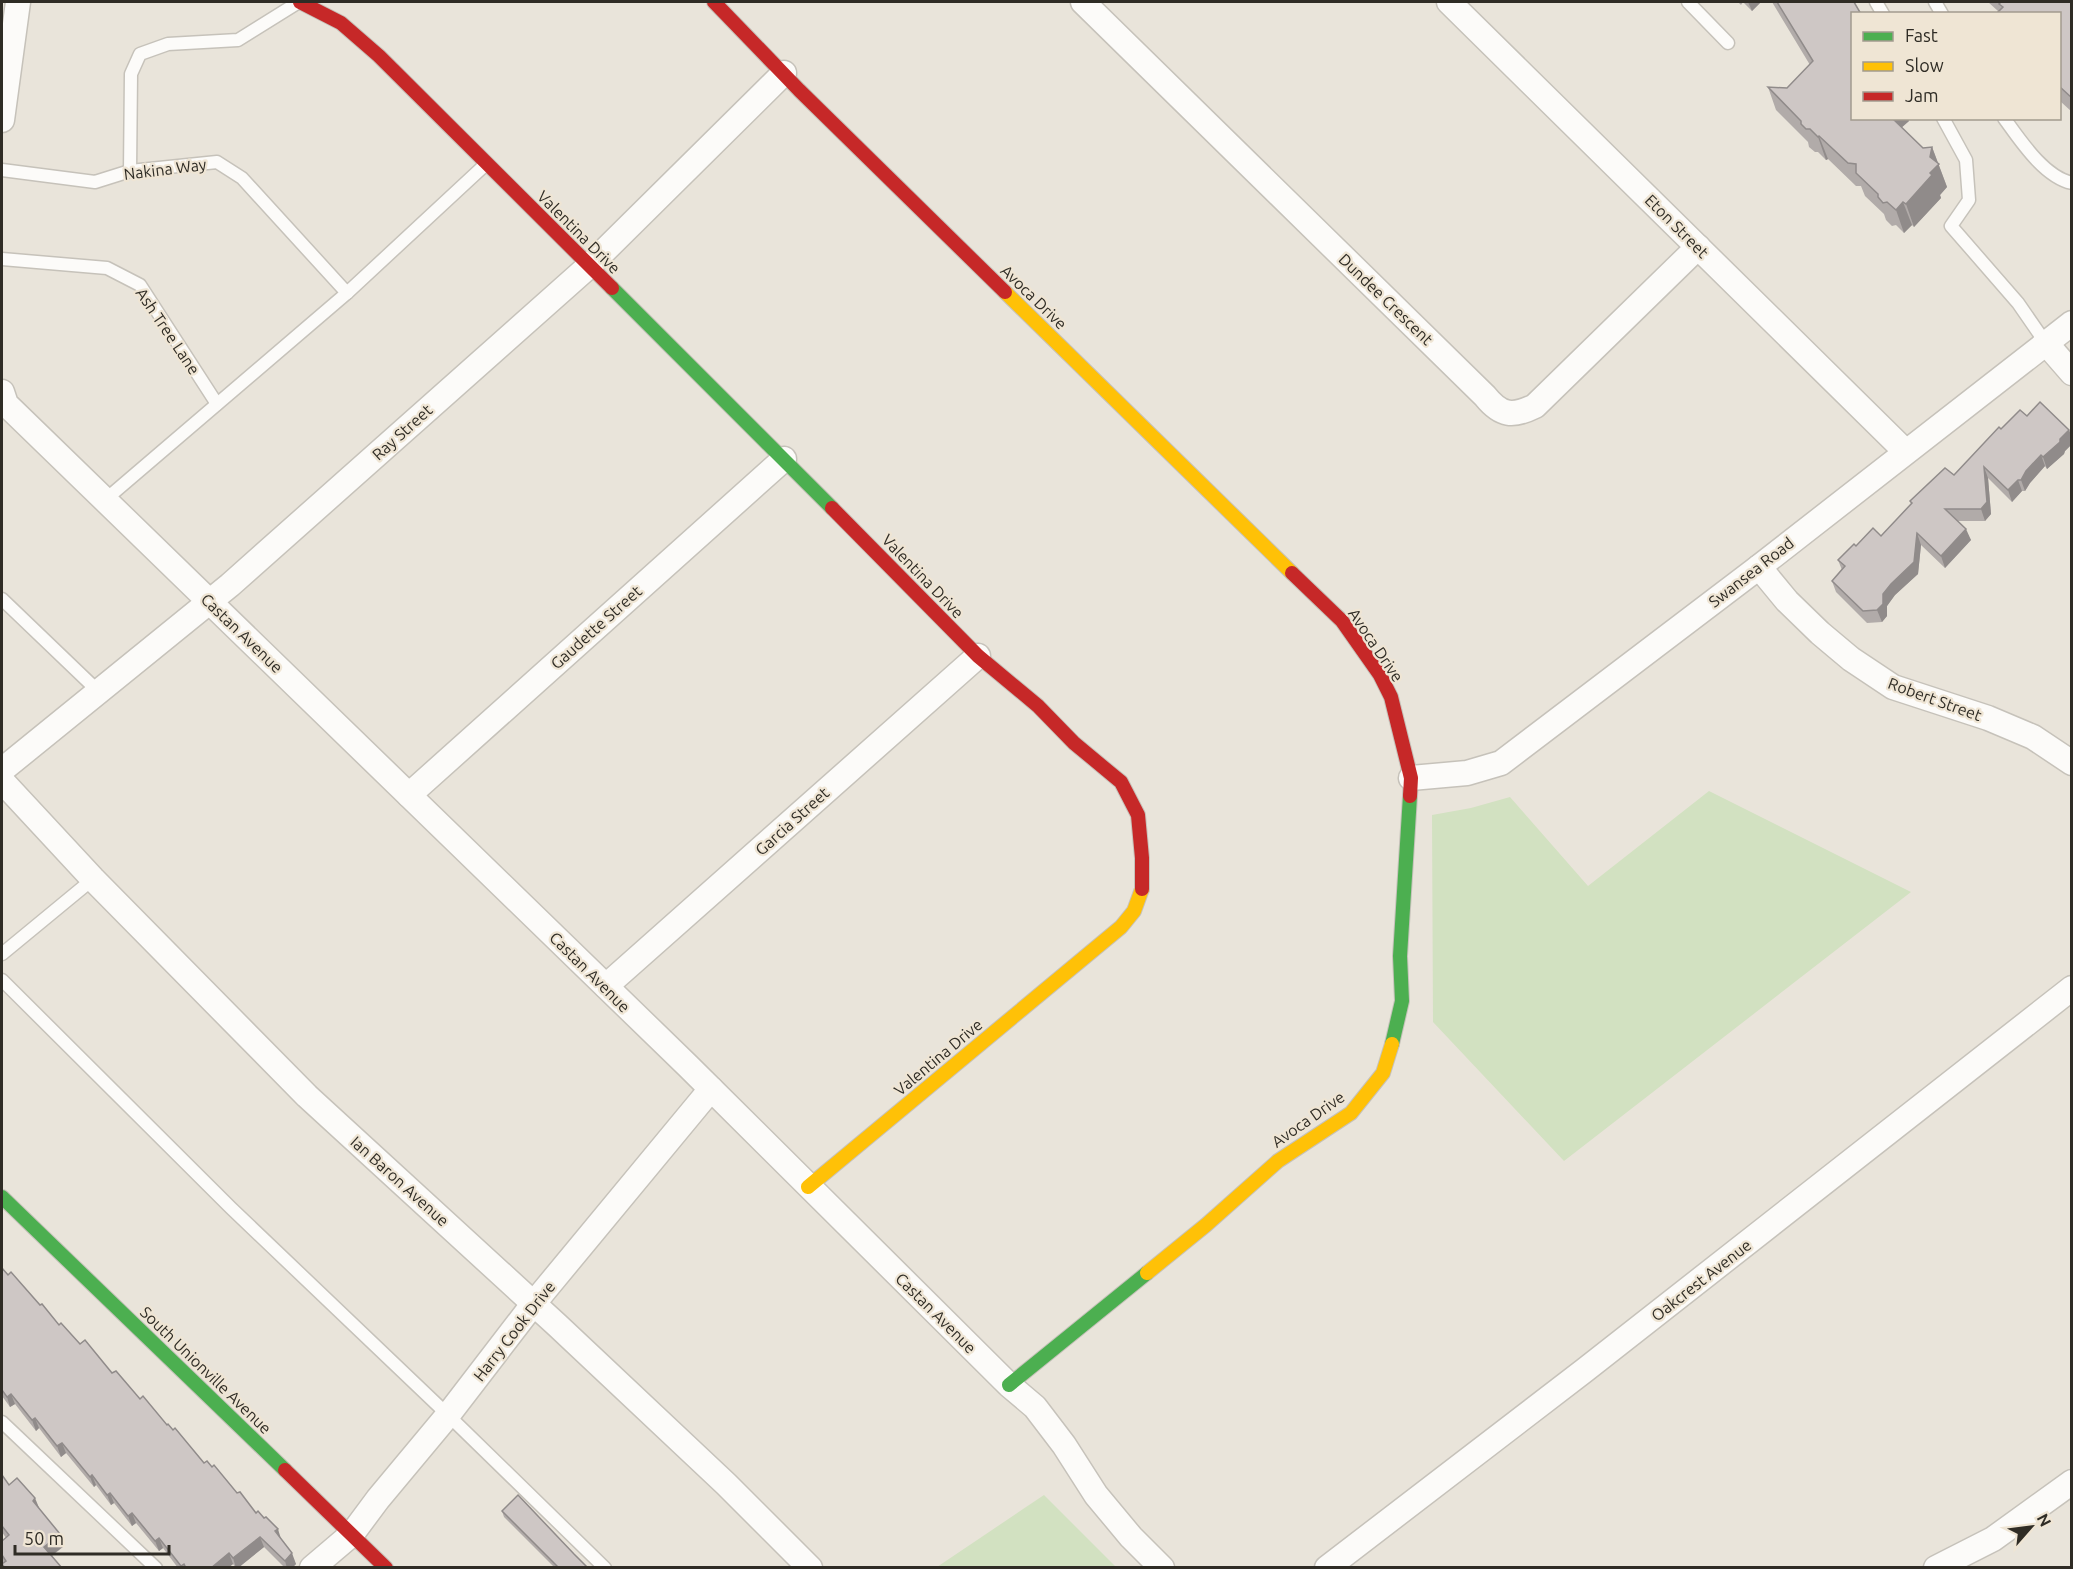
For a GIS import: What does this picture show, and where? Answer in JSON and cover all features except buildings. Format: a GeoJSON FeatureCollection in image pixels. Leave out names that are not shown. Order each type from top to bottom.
{"type":"FeatureCollection","features":[{"type":"Feature","properties":{"kind":"street"},"geometry":{"type":"LineString","coordinates":[[2,120],[18,2]]}},
{"type":"Feature","properties":{"kind":"street","name":"Valentina Drive"},"geometry":{"type":"LineString","coordinates":[[300,2],[341,23],[379,56],[784,459],[978,656],[1038,706],[1074,743],[1121,782],[1138,815],[1142,892],[1134,910],[1121,927],[808,1187]]}},
{"type":"Feature","properties":{"kind":"street","name":"Avoca Drive"},"geometry":{"type":"LineString","coordinates":[[714,2],[784,74],[1342,621],[1380,675],[1391,697],[1411,777],[1400,956],[1402,1001],[1383,1073],[1351,1113],[1278,1161],[1206,1225],[1009,1385]]}},
{"type":"Feature","properties":{"kind":"street","name":"Dundee Crescent"},"geometry":{"type":"LineString","coordinates":[[1083,2],[1485,396],[1495,409],[1518,414],[1535,406],[1698,247]]}},
{"type":"Feature","properties":{"kind":"street","name":"Eton Street"},"geometry":{"type":"LineString","coordinates":[[1449,2],[1905,451]]}},
{"type":"Feature","properties":{"kind":"street","name":"Ray Street"},"geometry":{"type":"LineString","coordinates":[[2,770],[211,603],[589,266],[784,74]]}},
{"type":"Feature","properties":{"kind":"street","name":"Swansea Road"},"geometry":{"type":"LineString","coordinates":[[1411,777],[1467,773],[1501,763],[1759,567],[2072,323]]}},
{"type":"Feature","properties":{"kind":"street"},"geometry":{"type":"LineString","coordinates":[[2045,342],[2072,374]]}},
{"type":"Feature","properties":{"kind":"street","name":"Castan Avenue"},"geometry":{"type":"LineString","coordinates":[[2,392],[6,404],[606,986],[1009,1385],[1035,1407],[1064,1445],[1096,1495],[1131,1537],[1162,1568]]}},
{"type":"Feature","properties":{"kind":"street","name":"Gaudette Street"},"geometry":{"type":"LineString","coordinates":[[409,795],[784,459]]}},
{"type":"Feature","properties":{"kind":"street","name":"Robert Street"},"geometry":{"type":"LineString","coordinates":[[1759,567],[1787,601],[1820,633],[1851,659],[1893,687],[1997,722],[2033,737],[2072,763]]}},
{"type":"Feature","properties":{"kind":"street","name":"Garcia Street"},"geometry":{"type":"LineString","coordinates":[[606,986],[978,656]]}},
{"type":"Feature","properties":{"kind":"street","name":"Ian Baron Avenue"},"geometry":{"type":"LineString","coordinates":[[2,781],[93,879],[307,1096],[534,1303],[726,1484],[810,1568]]}},
{"type":"Feature","properties":{"kind":"street","name":"Oakcrest Avenue"},"geometry":{"type":"LineString","coordinates":[[1327,1568],[1594,1363],[2072,988]]}},
{"type":"Feature","properties":{"kind":"street","name":"Harry Cook Drive"},"geometry":{"type":"LineString","coordinates":[[312,1568],[352,1534],[534,1303],[711,1089]]}},
{"type":"Feature","properties":{"kind":"street","name":"South Unionville Avenue"},"geometry":{"type":"LineString","coordinates":[[2,1197],[386,1568]]}},
{"type":"Feature","properties":{"kind":"street"},"geometry":{"type":"LineString","coordinates":[[1936,1568],[1993,1539],[2072,1482]]}},
{"type":"Feature","properties":{"kind":"lane"},"geometry":{"type":"LineString","coordinates":[[130,171],[131,74],[140,54],[168,44],[238,40],[300,2]]}},
{"type":"Feature","properties":{"kind":"lane"},"geometry":{"type":"LineString","coordinates":[[1688,2],[1728,43]]}},
{"type":"Feature","properties":{"kind":"lane"},"geometry":{"type":"LineString","coordinates":[[1944,120],[1966,159],[1969,200],[1951,226],[2018,303],[2045,342]]}},
{"type":"Feature","properties":{"kind":"lane"},"geometry":{"type":"LineString","coordinates":[[2005,120],[2025,147],[2060,180],[2072,183]]}},
{"type":"Feature","properties":{"kind":"lane","name":"Nakina Way"},"geometry":{"type":"LineString","coordinates":[[2,170],[95,182],[130,171],[217,162],[242,178],[347,293]]}},
{"type":"Feature","properties":{"kind":"lane"},"geometry":{"type":"LineString","coordinates":[[105,500],[347,293],[487,164]]}},
{"type":"Feature","properties":{"kind":"lane","name":"Ash Tree Lane"},"geometry":{"type":"LineString","coordinates":[[2,259],[107,268],[140,285],[217,404]]}},
{"type":"Feature","properties":{"kind":"lane"},"geometry":{"type":"LineString","coordinates":[[2,599],[99,692]]}},
{"type":"Feature","properties":{"kind":"lane"},"geometry":{"type":"LineString","coordinates":[[2,954],[93,879]]}},
{"type":"Feature","properties":{"kind":"lane"},"geometry":{"type":"LineString","coordinates":[[2,980],[231,1209],[448,1414],[605,1568]]}},
{"type":"Feature","properties":{"kind":"lane"},"geometry":{"type":"LineString","coordinates":[[2,1422],[156,1568]]}},
{"type":"Feature","properties":{"kind":"green space"},"geometry":{"type":"Polygon","coordinates":[[[1709,791],[1911,892],[1564,1161],[1433,1022],[1432,815],[1471,808],[1510,797],[1588,886],[1709,791]]]}},
{"type":"Feature","properties":{"kind":"green space"},"geometry":{"type":"Polygon","coordinates":[[[1044,1495],[1116,1567],[937,1567],[1044,1495]]]}},
{"type":"Feature","properties":{"kind":"traffic: fast"},"geometry":{"type":"LineString","coordinates":[[612,288],[832,508]]}},
{"type":"Feature","properties":{"kind":"traffic: fast"},"geometry":{"type":"LineString","coordinates":[[1392,1044],[1402,1001],[1400,956],[1410,796]]}},
{"type":"Feature","properties":{"kind":"traffic: fast"},"geometry":{"type":"LineString","coordinates":[[2,1197],[285,1470]]}},
{"type":"Feature","properties":{"kind":"traffic: fast"},"geometry":{"type":"LineString","coordinates":[[1009,1385],[1147,1273]]}},
{"type":"Feature","properties":{"kind":"traffic: slow"},"geometry":{"type":"LineString","coordinates":[[1005,292],[1292,573]]}},
{"type":"Feature","properties":{"kind":"traffic: slow"},"geometry":{"type":"LineString","coordinates":[[808,1187],[1121,927],[1134,911],[1142,889]]}},
{"type":"Feature","properties":{"kind":"traffic: slow"},"geometry":{"type":"LineString","coordinates":[[1147,1273],[1206,1225],[1278,1161],[1351,1113],[1383,1073],[1392,1044]]}},
{"type":"Feature","properties":{"kind":"traffic: jam"},"geometry":{"type":"LineString","coordinates":[[300,2],[341,23],[379,56],[612,288]]}},
{"type":"Feature","properties":{"kind":"traffic: jam"},"geometry":{"type":"LineString","coordinates":[[714,2],[799,90],[1005,292]]}},
{"type":"Feature","properties":{"kind":"traffic: jam"},"geometry":{"type":"LineString","coordinates":[[832,508],[978,656],[1038,706],[1074,743],[1121,782],[1138,815],[1142,889]]}},
{"type":"Feature","properties":{"kind":"traffic: jam"},"geometry":{"type":"LineString","coordinates":[[1292,573],[1342,621],[1380,675],[1391,697],[1411,778],[1410,796]]}},
{"type":"Feature","properties":{"kind":"traffic: jam"},"geometry":{"type":"LineString","coordinates":[[285,1470],[386,1568]]}}]}
